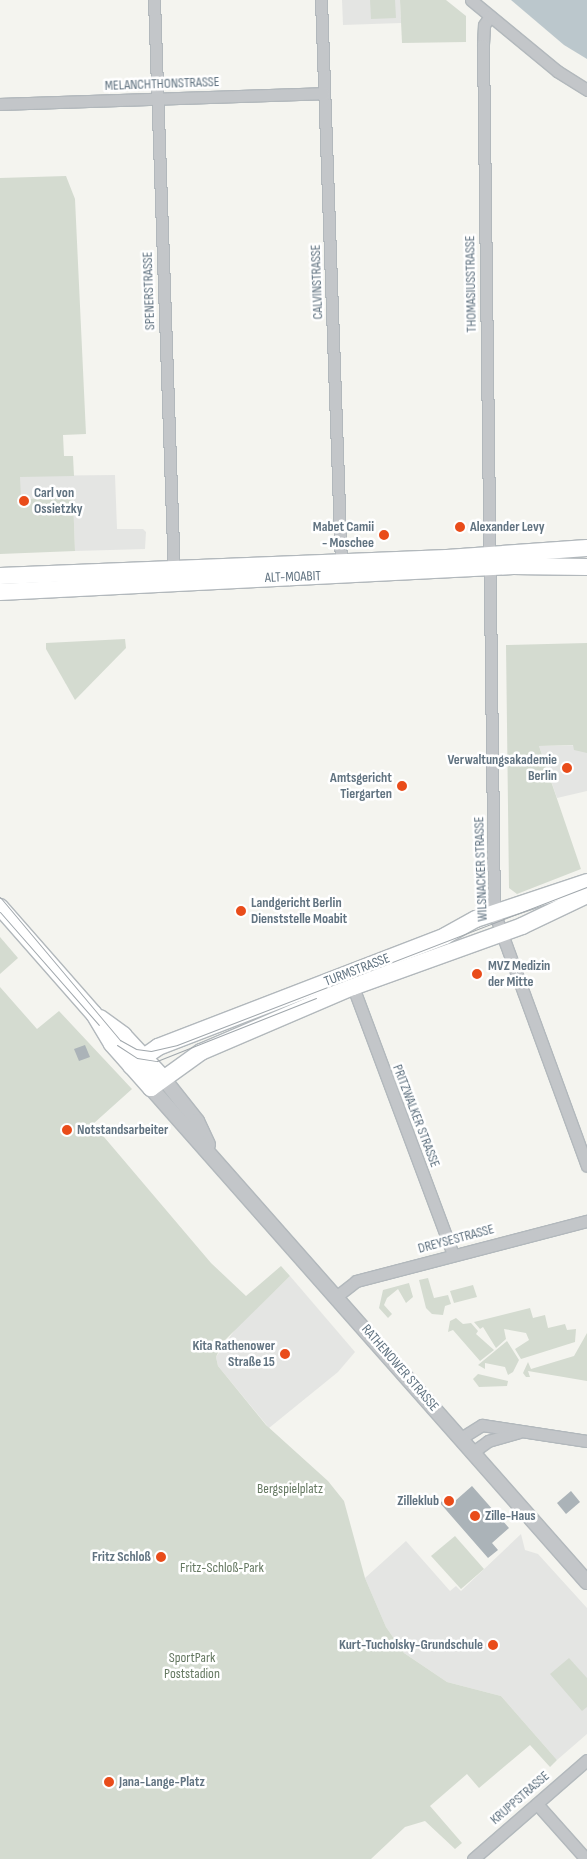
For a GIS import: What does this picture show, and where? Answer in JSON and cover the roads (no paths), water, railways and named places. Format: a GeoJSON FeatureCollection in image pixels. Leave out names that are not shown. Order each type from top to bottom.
{"type":"FeatureCollection","features":[{"type":"Feature","properties":{"kind":"main road","name":"ALT-MOABIT"},"geometry":{"type":"LineString","coordinates":[[0,576],[174,575],[490,561],[587,548]]}},
{"type":"Feature","properties":{"kind":"main road","name":"ALT-MOABIT"},"geometry":{"type":"LineString","coordinates":[[0,592],[174,575],[341,563],[490,561],[587,567]]}},
{"type":"Feature","properties":{"kind":"main road","name":"TURMSTRASSE"},"geometry":{"type":"LineString","coordinates":[[137,1061],[158,1047],[445,936],[494,912],[587,882]]}},
{"type":"Feature","properties":{"kind":"main road","name":"TURMSTRASSE"},"geometry":{"type":"LineString","coordinates":[[157,1083],[201,1052],[353,987],[500,935],[587,895]]}},
{"type":"Feature","properties":{"kind":"main road","name":"RATHENOWER STRASSE"},"geometry":{"type":"LineString","coordinates":[[0,908],[94,1014],[123,1035],[137,1061],[157,1083]]}},
{"type":"Feature","properties":{"kind":"street","name":"SPENERSTRASSE"},"geometry":{"type":"LineString","coordinates":[[154,0],[174,575]]}},
{"type":"Feature","properties":{"kind":"street","name":"CALVINSTRASSE"},"geometry":{"type":"LineString","coordinates":[[321,0],[341,563]]}},
{"type":"Feature","properties":{"kind":"street"},"geometry":{"type":"LineString","coordinates":[[471,0],[557,71],[587,90]]}},
{"type":"Feature","properties":{"kind":"street","name":"THOMASIUSSTRASSE"},"geometry":{"type":"LineString","coordinates":[[490,16],[483,32],[490,561]]}},
{"type":"Feature","properties":{"kind":"street","name":"MELANCHTHONSTRASSE"},"geometry":{"type":"LineString","coordinates":[[0,104],[324,93]]}},
{"type":"Feature","properties":{"kind":"street","name":"WILSNACKER STRASSE"},"geometry":{"type":"LineString","coordinates":[[490,561],[494,912],[500,935],[587,1166]]}},
{"type":"Feature","properties":{"kind":"street","name":"PRITZWALKER STRASSE"},"geometry":{"type":"LineString","coordinates":[[353,987],[453,1255]]}},
{"type":"Feature","properties":{"kind":"street","name":"RATHENOWER STRASSE"},"geometry":{"type":"LineString","coordinates":[[157,1083],[197,1121],[213,1155],[587,1582]]}},
{"type":"Feature","properties":{"kind":"street","name":"DREYSESTRASSE"},"geometry":{"type":"LineString","coordinates":[[337,1296],[356,1281],[587,1221]]}},
{"type":"Feature","properties":{"kind":"street"},"geometry":{"type":"LineString","coordinates":[[461,1438],[482,1425],[526,1430],[587,1441]]}},
{"type":"Feature","properties":{"kind":"street"},"geometry":{"type":"LineString","coordinates":[[473,1452],[488,1442],[526,1430]]}},
{"type":"Feature","properties":{"kind":"street","name":"KRUPPSTRASSE"},"geometry":{"type":"LineString","coordinates":[[473,1859],[587,1760]]}},
{"type":"Feature","properties":{"kind":"street"},"geometry":{"type":"LineString","coordinates":[[537,1804],[586,1859]]}},
{"type":"Feature","properties":{"kind":"tram line"},"geometry":{"type":"LineString","coordinates":[[0,897],[120,1040],[136,1049],[151,1051],[177,1045],[587,887]]}},
{"type":"Feature","properties":{"kind":"tram line"},"geometry":{"type":"LineString","coordinates":[[0,912],[99,1025]]}},
{"type":"Feature","properties":{"kind":"tram line"},"geometry":{"type":"LineString","coordinates":[[117,1045],[137,1058],[157,1061],[316,998]]}},
{"type":"Feature","properties":{"kind":"place","name":"Carl von Ossietzky"},"geometry":{"type":"Point","coordinates":[24,501]}},
{"type":"Feature","properties":{"kind":"place","name":"Alexander Levy"},"geometry":{"type":"Point","coordinates":[460,527]}},
{"type":"Feature","properties":{"kind":"place","name":"Mabet Camii - Moschee"},"geometry":{"type":"Point","coordinates":[384,535]}},
{"type":"Feature","properties":{"kind":"place","name":"Verwaltungsakademie Berlin"},"geometry":{"type":"Point","coordinates":[567,768]}},
{"type":"Feature","properties":{"kind":"place","name":"Amtsgericht Tiergarten"},"geometry":{"type":"Point","coordinates":[402,786]}},
{"type":"Feature","properties":{"kind":"place","name":"Landgericht Berlin Dienststelle Moabit"},"geometry":{"type":"Point","coordinates":[241,911]}},
{"type":"Feature","properties":{"kind":"place","name":"MVZ Medizin der Mitte"},"geometry":{"type":"Point","coordinates":[477,974]}},
{"type":"Feature","properties":{"kind":"place","name":"Notstandsarbeiter"},"geometry":{"type":"Point","coordinates":[67,1130]}},
{"type":"Feature","properties":{"kind":"place","name":"Kita Rathenower Straße 15"},"geometry":{"type":"Point","coordinates":[285,1354]}},
{"type":"Feature","properties":{"kind":"place","name":"Zilleklub"},"geometry":{"type":"Point","coordinates":[449,1501]}},
{"type":"Feature","properties":{"kind":"place","name":"Zille-Haus"},"geometry":{"type":"Point","coordinates":[475,1516]}},
{"type":"Feature","properties":{"kind":"place","name":"Fritz Schloß"},"geometry":{"type":"Point","coordinates":[161,1557]}},
{"type":"Feature","properties":{"kind":"place","name":"Kurt-Tucholsky-Grundschule"},"geometry":{"type":"Point","coordinates":[493,1645]}},
{"type":"Feature","properties":{"kind":"place","name":"Jana-Lange-Platz"},"geometry":{"type":"Point","coordinates":[109,1782]}},
{"type":"Feature","properties":{"kind":"park label","name":"Bergspielplatz"},"geometry":{"type":"Point","coordinates":[290,1489]}},
{"type":"Feature","properties":{"kind":"park label","name":"Fritz-Schloß-Park"},"geometry":{"type":"Point","coordinates":[222,1568]}},
{"type":"Feature","properties":{"kind":"park label","name":"SportPark Poststadion"},"geometry":{"type":"Point","coordinates":[192,1666]}}]}
